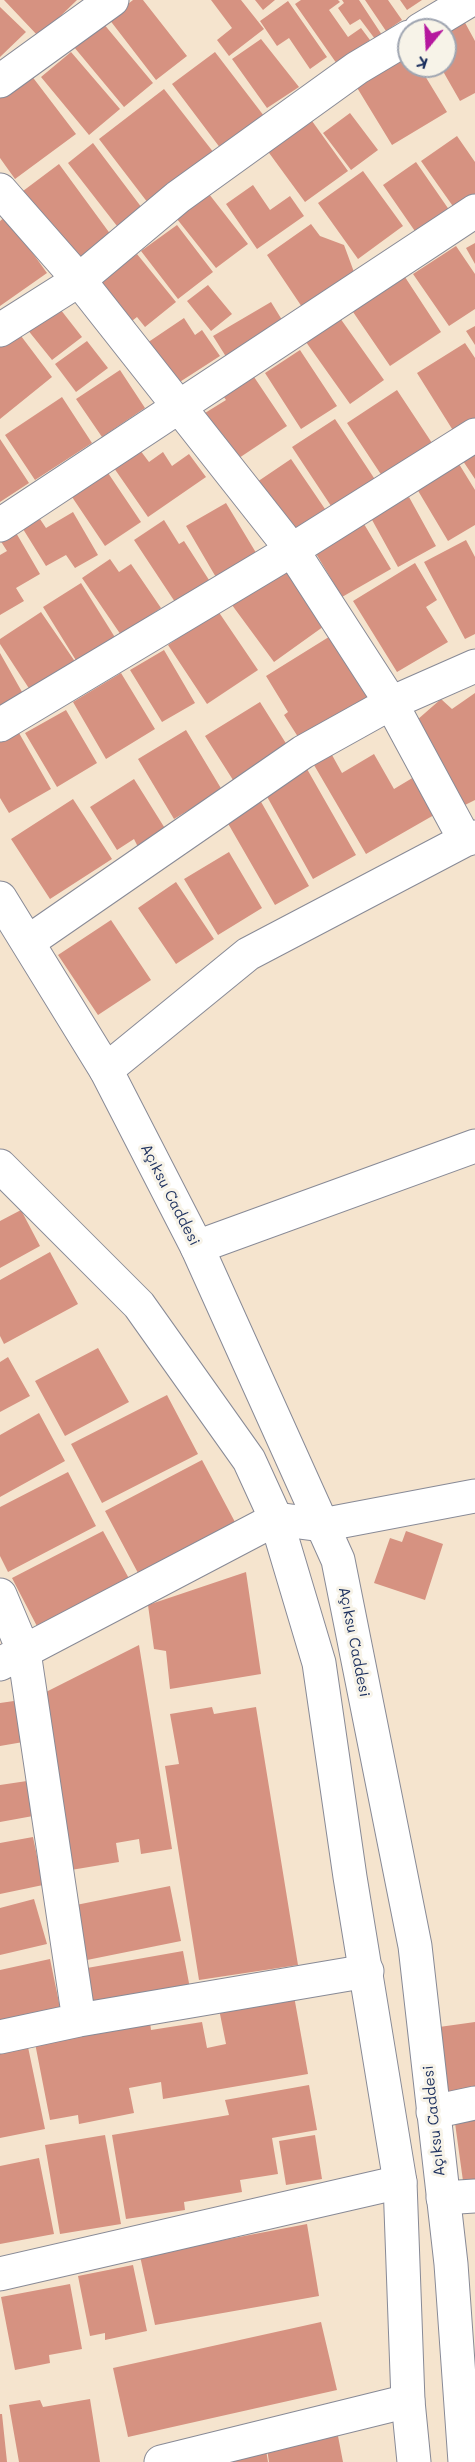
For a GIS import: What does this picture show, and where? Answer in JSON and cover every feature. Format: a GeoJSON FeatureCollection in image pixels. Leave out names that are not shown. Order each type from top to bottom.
{"type":"FeatureCollection","features":[{"type":"Feature","properties":{"kind":"street"},"geometry":{"type":"LineString","coordinates":[[0,81],[112,0]]}},
{"type":"Feature","properties":{"kind":"street"},"geometry":{"type":"LineString","coordinates":[[440,18],[470,0]]}},
{"type":"Feature","properties":{"kind":"street"},"geometry":{"type":"LineString","coordinates":[[0,330],[79,280],[178,197],[357,68],[397,44]]}},
{"type":"Feature","properties":{"kind":"street"},"geometry":{"type":"LineString","coordinates":[[0,190],[79,280],[292,550],[390,703],[470,838],[248,954],[106,1070]]}},
{"type":"Feature","properties":{"kind":"street"},"geometry":{"type":"LineString","coordinates":[[0,525],[475,211]]}},
{"type":"Feature","properties":{"kind":"street"},"geometry":{"type":"LineString","coordinates":[[0,725],[292,550],[475,435]]}},
{"type":"Feature","properties":{"kind":"street"},"geometry":{"type":"LineString","coordinates":[[28,942],[303,753],[390,703],[475,666]]}},
{"type":"Feature","properties":{"kind":"street","name":"Açıksu Caddesi"},"geometry":{"type":"LineString","coordinates":[[0,898],[106,1070],[197,1247],[338,1560],[415,1946],[451,2264],[467,2445]]}},
{"type":"Feature","properties":{"kind":"street"},"geometry":{"type":"LineString","coordinates":[[197,1247],[475,1146]]}},
{"type":"Feature","properties":{"kind":"street"},"geometry":{"type":"LineString","coordinates":[[0,1166],[139,1305],[249,1460],[276,1519],[319,1663],[350,1877],[400,2182],[408,2401],[414,2462]]}},
{"type":"Feature","properties":{"kind":"street"},"geometry":{"type":"LineString","coordinates":[[12,1658],[276,1519],[322,1525],[475,1496]]}},
{"type":"Feature","properties":{"kind":"street"},"geometry":{"type":"LineString","coordinates":[[0,1595],[80,2020]]}},
{"type":"Feature","properties":{"kind":"street"},"geometry":{"type":"LineString","coordinates":[[0,2037],[80,2020],[367,1971]]}},
{"type":"Feature","properties":{"kind":"street"},"geometry":{"type":"LineString","coordinates":[[433,2112],[475,2103]]}},
{"type":"Feature","properties":{"kind":"street"},"geometry":{"type":"LineString","coordinates":[[0,2274],[400,2182]]}},
{"type":"Feature","properties":{"kind":"street"},"geometry":{"type":"LineString","coordinates":[[442,2198],[475,2196]]}},
{"type":"Feature","properties":{"kind":"street"},"geometry":{"type":"LineString","coordinates":[[161,2462],[408,2401]]}},
{"type":"Feature","properties":{"kind":"building"},"geometry":{"type":"Polygon","coordinates":[[[4,0],[77,0],[39,37],[4,0]]]}},
{"type":"Feature","properties":{"kind":"building"},"geometry":{"type":"Polygon","coordinates":[[[133,0],[143,0],[187,56],[156,80],[109,19],[133,0]]]}},
{"type":"Feature","properties":{"kind":"building"},"geometry":{"type":"Polygon","coordinates":[[[211,0],[241,0],[264,29],[229,56],[217,40],[232,28],[211,0]]]}},
{"type":"Feature","properties":{"kind":"building"},"geometry":{"type":"Polygon","coordinates":[[[255,0],[275,0],[263,10],[255,0]]]}},
{"type":"Feature","properties":{"kind":"building"},"geometry":{"type":"Polygon","coordinates":[[[301,0],[338,0],[340,2],[329,10],[348,37],[361,28],[370,40],[337,64],[295,4],[301,0]]]}},
{"type":"Feature","properties":{"kind":"building"},"geometry":{"type":"Polygon","coordinates":[[[342,0],[359,0],[382,35],[375,39],[360,19],[350,25],[338,8],[344,3],[342,0]]]}},
{"type":"Feature","properties":{"kind":"building"},"geometry":{"type":"Polygon","coordinates":[[[365,0],[388,0],[401,18],[397,18],[397,23],[386,31],[365,0]]]}},
{"type":"Feature","properties":{"kind":"building"},"geometry":{"type":"Polygon","coordinates":[[[400,0],[422,0],[407,10],[400,0]]]}},
{"type":"Feature","properties":{"kind":"building"},"geometry":{"type":"Polygon","coordinates":[[[288,1],[327,57],[310,69],[289,38],[277,46],[260,21],[288,1]]]}},
{"type":"Feature","properties":{"kind":"building"},"geometry":{"type":"Polygon","coordinates":[[[0,7],[26,32],[0,57],[0,7]]]}},
{"type":"Feature","properties":{"kind":"building"},"geometry":{"type":"Polygon","coordinates":[[[463,19],[475,41],[475,93],[460,101],[447,78],[457,78],[457,23],[463,19]]]}},
{"type":"Feature","properties":{"kind":"building"},"geometry":{"type":"Polygon","coordinates":[[[103,23],[153,83],[124,107],[74,47],[103,23]]]}},
{"type":"Feature","properties":{"kind":"building"},"geometry":{"type":"Polygon","coordinates":[[[261,39],[299,87],[267,108],[232,59],[261,39]]]}},
{"type":"Feature","properties":{"kind":"building"},"geometry":{"type":"Polygon","coordinates":[[[71,52],[120,109],[89,135],[41,77],[71,52]]]}},
{"type":"Feature","properties":{"kind":"building"},"geometry":{"type":"Polygon","coordinates":[[[215,52],[264,116],[221,149],[172,84],[215,52]]]}},
{"type":"Feature","properties":{"kind":"building"},"geometry":{"type":"Polygon","coordinates":[[[397,61],[397,78],[426,78],[447,112],[392,145],[356,86],[397,61]]]}},
{"type":"Feature","properties":{"kind":"building"},"geometry":{"type":"Polygon","coordinates":[[[31,75],[76,134],[15,179],[0,158],[0,97],[31,75]]]}},
{"type":"Feature","properties":{"kind":"building"},"geometry":{"type":"Polygon","coordinates":[[[164,89],[214,153],[148,203],[99,139],[164,89]]]}},
{"type":"Feature","properties":{"kind":"building"},"geometry":{"type":"Polygon","coordinates":[[[350,113],[378,150],[351,170],[323,133],[350,113]]]}},
{"type":"Feature","properties":{"kind":"building"},"geometry":{"type":"Polygon","coordinates":[[[307,114],[348,171],[305,202],[264,146],[307,114]]]}},
{"type":"Feature","properties":{"kind":"building"},"geometry":{"type":"Polygon","coordinates":[[[457,136],[475,162],[475,199],[457,212],[421,161],[457,136]]]}},
{"type":"Feature","properties":{"kind":"building"},"geometry":{"type":"Polygon","coordinates":[[[93,143],[142,208],[117,226],[68,163],[93,143]]]}},
{"type":"Feature","properties":{"kind":"building"},"geometry":{"type":"Polygon","coordinates":[[[416,162],[452,214],[419,237],[383,185],[416,162]]]}},
{"type":"Feature","properties":{"kind":"building"},"geometry":{"type":"Polygon","coordinates":[[[59,164],[111,235],[75,262],[23,191],[59,164]]]}},
{"type":"Feature","properties":{"kind":"building"},"geometry":{"type":"Polygon","coordinates":[[[363,171],[403,226],[358,259],[318,203],[363,171]]]}},
{"type":"Feature","properties":{"kind":"building"},"geometry":{"type":"Polygon","coordinates":[[[253,185],[270,210],[290,196],[304,216],[257,249],[226,204],[253,185]]]}},
{"type":"Feature","properties":{"kind":"building"},"geometry":{"type":"Polygon","coordinates":[[[209,194],[248,244],[216,268],[177,219],[209,194]]]}},
{"type":"Feature","properties":{"kind":"building"},"geometry":{"type":"Polygon","coordinates":[[[6,216],[47,273],[0,306],[0,221],[6,216]]]}},
{"type":"Feature","properties":{"kind":"building"},"geometry":{"type":"Polygon","coordinates":[[[311,224],[320,236],[344,245],[354,272],[302,307],[267,255],[311,224]]]}},
{"type":"Feature","properties":{"kind":"building"},"geometry":{"type":"Polygon","coordinates":[[[177,225],[213,272],[178,299],[141,251],[177,225]]]}},
{"type":"Feature","properties":{"kind":"building"},"geometry":{"type":"Polygon","coordinates":[[[475,243],[475,264],[466,248],[475,243]]]}},
{"type":"Feature","properties":{"kind":"building"},"geometry":{"type":"Polygon","coordinates":[[[456,246],[475,274],[475,309],[449,326],[413,274],[456,246]]]}},
{"type":"Feature","properties":{"kind":"building"},"geometry":{"type":"Polygon","coordinates":[[[137,254],[176,302],[145,327],[137,317],[128,324],[97,285],[137,254]]]}},
{"type":"Feature","properties":{"kind":"building"},"geometry":{"type":"Polygon","coordinates":[[[403,274],[441,332],[390,366],[351,309],[403,274]]]}},
{"type":"Feature","properties":{"kind":"building"},"geometry":{"type":"Polygon","coordinates":[[[208,285],[232,314],[211,331],[187,301],[208,285]]]}},
{"type":"Feature","properties":{"kind":"building"},"geometry":{"type":"Polygon","coordinates":[[[271,302],[287,328],[230,363],[213,336],[271,302]]]}},
{"type":"Feature","properties":{"kind":"building"},"geometry":{"type":"Polygon","coordinates":[[[57,305],[82,337],[52,360],[27,329],[57,305]]]}},
{"type":"Feature","properties":{"kind":"building"},"geometry":{"type":"Polygon","coordinates":[[[184,318],[195,335],[202,330],[220,356],[172,387],[144,345],[184,318]]]}},
{"type":"Feature","properties":{"kind":"building"},"geometry":{"type":"Polygon","coordinates":[[[340,318],[384,380],[350,404],[306,342],[340,318]]]}},
{"type":"Feature","properties":{"kind":"building"},"geometry":{"type":"Polygon","coordinates":[[[475,326],[475,345],[466,331],[475,326]]]}},
{"type":"Feature","properties":{"kind":"building"},"geometry":{"type":"Polygon","coordinates":[[[15,328],[52,377],[0,419],[0,339],[15,328]]]}},
{"type":"Feature","properties":{"kind":"building"},"geometry":{"type":"Polygon","coordinates":[[[87,341],[108,368],[76,392],[55,364],[87,341]]]}},
{"type":"Feature","properties":{"kind":"building"},"geometry":{"type":"Polygon","coordinates":[[[465,343],[475,358],[475,419],[454,432],[417,373],[465,343]]]}},
{"type":"Feature","properties":{"kind":"building"},"geometry":{"type":"Polygon","coordinates":[[[300,350],[337,406],[301,429],[265,373],[300,350]]]}},
{"type":"Feature","properties":{"kind":"building"},"geometry":{"type":"Polygon","coordinates":[[[120,370],[145,408],[102,437],[76,399],[120,370]]]}},
{"type":"Feature","properties":{"kind":"building"},"geometry":{"type":"Polygon","coordinates":[[[252,374],[287,426],[236,460],[205,413],[226,400],[217,387],[252,374]]]}},
{"type":"Feature","properties":{"kind":"building"},"geometry":{"type":"Polygon","coordinates":[[[397,390],[432,443],[382,476],[347,423],[397,390]]]}},
{"type":"Feature","properties":{"kind":"building"},"geometry":{"type":"Polygon","coordinates":[[[62,397],[92,443],[35,480],[5,435],[62,397]]]}},
{"type":"Feature","properties":{"kind":"building"},"geometry":{"type":"Polygon","coordinates":[[[335,419],[376,481],[333,509],[292,447],[335,419]]]}},
{"type":"Feature","properties":{"kind":"building"},"geometry":{"type":"Polygon","coordinates":[[[0,439],[29,483],[0,502],[0,439]]]}},
{"type":"Feature","properties":{"kind":"building"},"geometry":{"type":"Polygon","coordinates":[[[140,450],[149,462],[163,452],[172,466],[189,454],[206,477],[148,517],[114,468],[140,450]]]}},
{"type":"Feature","properties":{"kind":"building"},"geometry":{"type":"Polygon","coordinates":[[[475,453],[475,479],[463,461],[475,453]]]}},
{"type":"Feature","properties":{"kind":"building"},"geometry":{"type":"Polygon","coordinates":[[[291,459],[325,509],[289,534],[254,484],[291,459]]]}},
{"type":"Feature","properties":{"kind":"building"},"geometry":{"type":"Polygon","coordinates":[[[459,464],[475,490],[475,525],[448,541],[417,489],[459,464]]]}},
{"type":"Feature","properties":{"kind":"building"},"geometry":{"type":"Polygon","coordinates":[[[104,467],[141,522],[105,546],[68,491],[104,467]]]}},
{"type":"Feature","properties":{"kind":"building"},"geometry":{"type":"Polygon","coordinates":[[[409,497],[436,546],[398,567],[371,518],[409,497]]]}},
{"type":"Feature","properties":{"kind":"building"},"geometry":{"type":"Polygon","coordinates":[[[226,503],[258,556],[217,579],[186,526],[226,503]]]}},
{"type":"Feature","properties":{"kind":"building"},"geometry":{"type":"Polygon","coordinates":[[[73,512],[98,555],[75,568],[66,555],[46,566],[23,529],[40,519],[46,528],[73,512]]]}},
{"type":"Feature","properties":{"kind":"building"},"geometry":{"type":"Polygon","coordinates":[[[164,520],[179,544],[184,541],[209,580],[175,602],[134,540],[164,520]]]}},
{"type":"Feature","properties":{"kind":"building"},"geometry":{"type":"Polygon","coordinates":[[[364,524],[391,569],[342,597],[315,552],[364,524]]]}},
{"type":"Feature","properties":{"kind":"building"},"geometry":{"type":"Polygon","coordinates":[[[15,531],[40,574],[16,588],[24,601],[0,615],[0,555],[7,551],[0,540],[15,531]]]}},
{"type":"Feature","properties":{"kind":"building"},"geometry":{"type":"Polygon","coordinates":[[[466,540],[475,557],[475,634],[465,639],[424,562],[466,540]]]}},
{"type":"Feature","properties":{"kind":"building"},"geometry":{"type":"Polygon","coordinates":[[[110,559],[119,572],[131,564],[161,608],[121,635],[82,578],[110,559]]]}},
{"type":"Feature","properties":{"kind":"building"},"geometry":{"type":"Polygon","coordinates":[[[415,563],[437,600],[426,607],[448,642],[397,672],[353,601],[415,563]]]}},
{"type":"Feature","properties":{"kind":"building"},"geometry":{"type":"Polygon","coordinates":[[[285,567],[327,624],[274,662],[232,605],[285,567]]]}},
{"type":"Feature","properties":{"kind":"building"},"geometry":{"type":"Polygon","coordinates":[[[81,583],[116,639],[77,662],[43,607],[81,583]]]}},
{"type":"Feature","properties":{"kind":"building"},"geometry":{"type":"Polygon","coordinates":[[[218,611],[258,670],[207,704],[168,645],[218,611]]]}},
{"type":"Feature","properties":{"kind":"building"},"geometry":{"type":"Polygon","coordinates":[[[41,612],[76,663],[32,693],[0,644],[0,639],[41,612]]]}},
{"type":"Feature","properties":{"kind":"building"},"geometry":{"type":"Polygon","coordinates":[[[332,635],[370,697],[300,740],[284,715],[288,712],[266,676],[332,635]]]}},
{"type":"Feature","properties":{"kind":"building"},"geometry":{"type":"Polygon","coordinates":[[[164,650],[195,703],[162,722],[130,670],[164,650]]]}},
{"type":"Feature","properties":{"kind":"building"},"geometry":{"type":"Polygon","coordinates":[[[0,653],[26,699],[0,713],[0,653]]]}},
{"type":"Feature","properties":{"kind":"building"},"geometry":{"type":"Polygon","coordinates":[[[121,673],[155,729],[106,759],[73,702],[121,673]]]}},
{"type":"Feature","properties":{"kind":"building"},"geometry":{"type":"Polygon","coordinates":[[[475,693],[475,800],[465,805],[409,727],[441,699],[452,709],[475,693]]]}},
{"type":"Feature","properties":{"kind":"building"},"geometry":{"type":"Polygon","coordinates":[[[260,702],[287,745],[233,780],[205,736],[260,702]]]}},
{"type":"Feature","properties":{"kind":"building"},"geometry":{"type":"Polygon","coordinates":[[[66,710],[97,763],[57,787],[25,733],[66,710]]]}},
{"type":"Feature","properties":{"kind":"building"},"geometry":{"type":"Polygon","coordinates":[[[15,726],[51,789],[9,813],[0,798],[0,735],[15,726]]]}},
{"type":"Feature","properties":{"kind":"building"},"geometry":{"type":"Polygon","coordinates":[[[186,730],[222,790],[174,819],[138,759],[186,730]]]}},
{"type":"Feature","properties":{"kind":"building"},"geometry":{"type":"Polygon","coordinates":[[[374,754],[394,789],[419,774],[441,811],[366,854],[314,765],[332,755],[342,773],[374,754]]]}},
{"type":"Feature","properties":{"kind":"building"},"geometry":{"type":"Polygon","coordinates":[[[307,769],[356,855],[313,879],[265,793],[307,769]]]}},
{"type":"Feature","properties":{"kind":"building"},"geometry":{"type":"Polygon","coordinates":[[[134,779],[166,830],[138,847],[134,839],[117,850],[90,807],[134,779]]]}},
{"type":"Feature","properties":{"kind":"building"},"geometry":{"type":"Polygon","coordinates":[[[73,799],[112,859],[50,899],[11,839],[73,799]]]}},
{"type":"Feature","properties":{"kind":"building"},"geometry":{"type":"Polygon","coordinates":[[[260,800],[309,886],[275,905],[226,820],[260,800]]]}},
{"type":"Feature","properties":{"kind":"building"},"geometry":{"type":"Polygon","coordinates":[[[229,852],[262,908],[218,935],[184,879],[229,852]]]}},
{"type":"Feature","properties":{"kind":"building"},"geometry":{"type":"Polygon","coordinates":[[[176,882],[214,939],[176,964],[138,908],[176,882]]]}},
{"type":"Feature","properties":{"kind":"building"},"geometry":{"type":"Polygon","coordinates":[[[111,920],[151,980],[98,1015],[58,955],[111,920]]]}},
{"type":"Feature","properties":{"kind":"building"},"geometry":{"type":"Polygon","coordinates":[[[21,1210],[40,1246],[0,1268],[0,1221],[21,1210]]]}},
{"type":"Feature","properties":{"kind":"building"},"geometry":{"type":"Polygon","coordinates":[[[50,1252],[78,1304],[4,1344],[0,1336],[0,1280],[50,1252]]]}},
{"type":"Feature","properties":{"kind":"building"},"geometry":{"type":"Polygon","coordinates":[[[98,1348],[129,1402],[65,1436],[35,1381],[98,1348]]]}},
{"type":"Feature","properties":{"kind":"building"},"geometry":{"type":"Polygon","coordinates":[[[8,1357],[30,1396],[0,1412],[0,1362],[8,1357]]]}},
{"type":"Feature","properties":{"kind":"building"},"geometry":{"type":"Polygon","coordinates":[[[167,1395],[198,1454],[102,1503],[71,1444],[167,1395]]]}},
{"type":"Feature","properties":{"kind":"building"},"geometry":{"type":"Polygon","coordinates":[[[39,1413],[65,1461],[0,1497],[0,1435],[39,1413]]]}},
{"type":"Feature","properties":{"kind":"building"},"geometry":{"type":"Polygon","coordinates":[[[202,1460],[235,1522],[138,1573],[105,1511],[202,1460]]]}},
{"type":"Feature","properties":{"kind":"building"},"geometry":{"type":"Polygon","coordinates":[[[68,1472],[96,1526],[8,1572],[0,1556],[0,1507],[68,1472]]]}},
{"type":"Feature","properties":{"kind":"building"},"geometry":{"type":"Polygon","coordinates":[[[103,1531],[132,1584],[40,1632],[12,1578],[103,1531]]]}},
{"type":"Feature","properties":{"kind":"building"},"geometry":{"type":"Polygon","coordinates":[[[406,1531],[443,1544],[425,1600],[374,1583],[390,1538],[402,1542],[406,1531]]]}},
{"type":"Feature","properties":{"kind":"building"},"geometry":{"type":"Polygon","coordinates":[[[246,1572],[261,1674],[170,1689],[166,1651],[154,1649],[148,1605],[246,1572]]]}},
{"type":"Feature","properties":{"kind":"building"},"geometry":{"type":"Polygon","coordinates":[[[139,1645],[172,1849],[141,1854],[139,1839],[116,1843],[119,1862],[71,1870],[44,1693],[139,1645]]]}},
{"type":"Feature","properties":{"kind":"building"},"geometry":{"type":"Polygon","coordinates":[[[21,1700],[29,1741],[0,1746],[0,1703],[21,1700]]]}},
{"type":"Feature","properties":{"kind":"building"},"geometry":{"type":"Polygon","coordinates":[[[212,1707],[214,1714],[256,1707],[298,1965],[199,1980],[165,1766],[179,1764],[170,1714],[212,1707]]]}},
{"type":"Feature","properties":{"kind":"building"},"geometry":{"type":"Polygon","coordinates":[[[27,1781],[33,1816],[0,1822],[0,1785],[27,1781]]]}},
{"type":"Feature","properties":{"kind":"building"},"geometry":{"type":"Polygon","coordinates":[[[33,1837],[43,1885],[0,1894],[0,1843],[33,1837]]]}},
{"type":"Feature","properties":{"kind":"building"},"geometry":{"type":"Polygon","coordinates":[[[170,1886],[181,1941],[87,1960],[76,1905],[170,1886]]]}},
{"type":"Feature","properties":{"kind":"building"},"geometry":{"type":"Polygon","coordinates":[[[34,1899],[47,1944],[0,1955],[0,1908],[34,1899]]]}},
{"type":"Feature","properties":{"kind":"building"},"geometry":{"type":"Polygon","coordinates":[[[183,1951],[191,1994],[95,2012],[87,1968],[183,1951]]]}},
{"type":"Feature","properties":{"kind":"building"},"geometry":{"type":"Polygon","coordinates":[[[50,1959],[62,2017],[0,2030],[0,1970],[50,1959]]]}},
{"type":"Feature","properties":{"kind":"building"},"geometry":{"type":"Polygon","coordinates":[[[294,1996],[308,2074],[163,2099],[161,2082],[129,2088],[134,2113],[79,2124],[78,2115],[50,2120],[34,2038],[150,2022],[151,2030],[202,2022],[207,2048],[226,2044],[219,2009],[294,1996]]]}},
{"type":"Feature","properties":{"kind":"building"},"geometry":{"type":"Polygon","coordinates":[[[475,2022],[475,2093],[450,2098],[432,2028],[475,2022]]]}},
{"type":"Feature","properties":{"kind":"building"},"geometry":{"type":"Polygon","coordinates":[[[28,2047],[45,2129],[0,2138],[0,2053],[28,2047]]]}},
{"type":"Feature","properties":{"kind":"building"},"geometry":{"type":"Polygon","coordinates":[[[309,2085],[317,2130],[272,2138],[278,2174],[240,2180],[242,2192],[184,2202],[185,2210],[126,2219],[112,2135],[229,2115],[225,2100],[309,2085]]]}},
{"type":"Feature","properties":{"kind":"building"},"geometry":{"type":"Polygon","coordinates":[[[475,2120],[475,2179],[463,2181],[455,2123],[475,2120]]]}},
{"type":"Feature","properties":{"kind":"building"},"geometry":{"type":"Polygon","coordinates":[[[105,2135],[121,2224],[60,2234],[45,2145],[105,2135]]]}},
{"type":"Feature","properties":{"kind":"building"},"geometry":{"type":"Polygon","coordinates":[[[315,2135],[322,2179],[286,2185],[279,2141],[315,2135]]]}},
{"type":"Feature","properties":{"kind":"building"},"geometry":{"type":"Polygon","coordinates":[[[39,2158],[54,2234],[0,2244],[0,2166],[39,2158]]]}},
{"type":"Feature","properties":{"kind":"building"},"geometry":{"type":"Polygon","coordinates":[[[307,2224],[319,2296],[155,2325],[140,2256],[307,2224]]]}},
{"type":"Feature","properties":{"kind":"building"},"geometry":{"type":"Polygon","coordinates":[[[133,2265],[147,2331],[105,2340],[105,2333],[90,2336],[78,2276],[133,2265]]]}},
{"type":"Feature","properties":{"kind":"building"},"geometry":{"type":"Polygon","coordinates":[[[70,2284],[82,2349],[49,2355],[50,2363],[15,2370],[1,2297],[70,2284]]]}},
{"type":"Feature","properties":{"kind":"building"},"geometry":{"type":"Polygon","coordinates":[[[321,2322],[337,2390],[128,2437],[113,2368],[321,2322]]]}},
{"type":"Feature","properties":{"kind":"building"},"geometry":{"type":"Polygon","coordinates":[[[90,2399],[100,2462],[19,2462],[9,2405],[40,2400],[43,2407],[90,2399]]]}},
{"type":"Feature","properties":{"kind":"building"},"geometry":{"type":"Polygon","coordinates":[[[0,2414],[2,2414],[7,2462],[0,2462],[0,2414]]]}},
{"type":"Feature","properties":{"kind":"building"},"geometry":{"type":"Polygon","coordinates":[[[338,2436],[343,2462],[269,2462],[267,2449],[338,2436]]]}},
{"type":"Feature","properties":{"kind":"building"},"geometry":{"type":"Polygon","coordinates":[[[266,2450],[268,2462],[208,2462],[266,2450]]]}}]}
